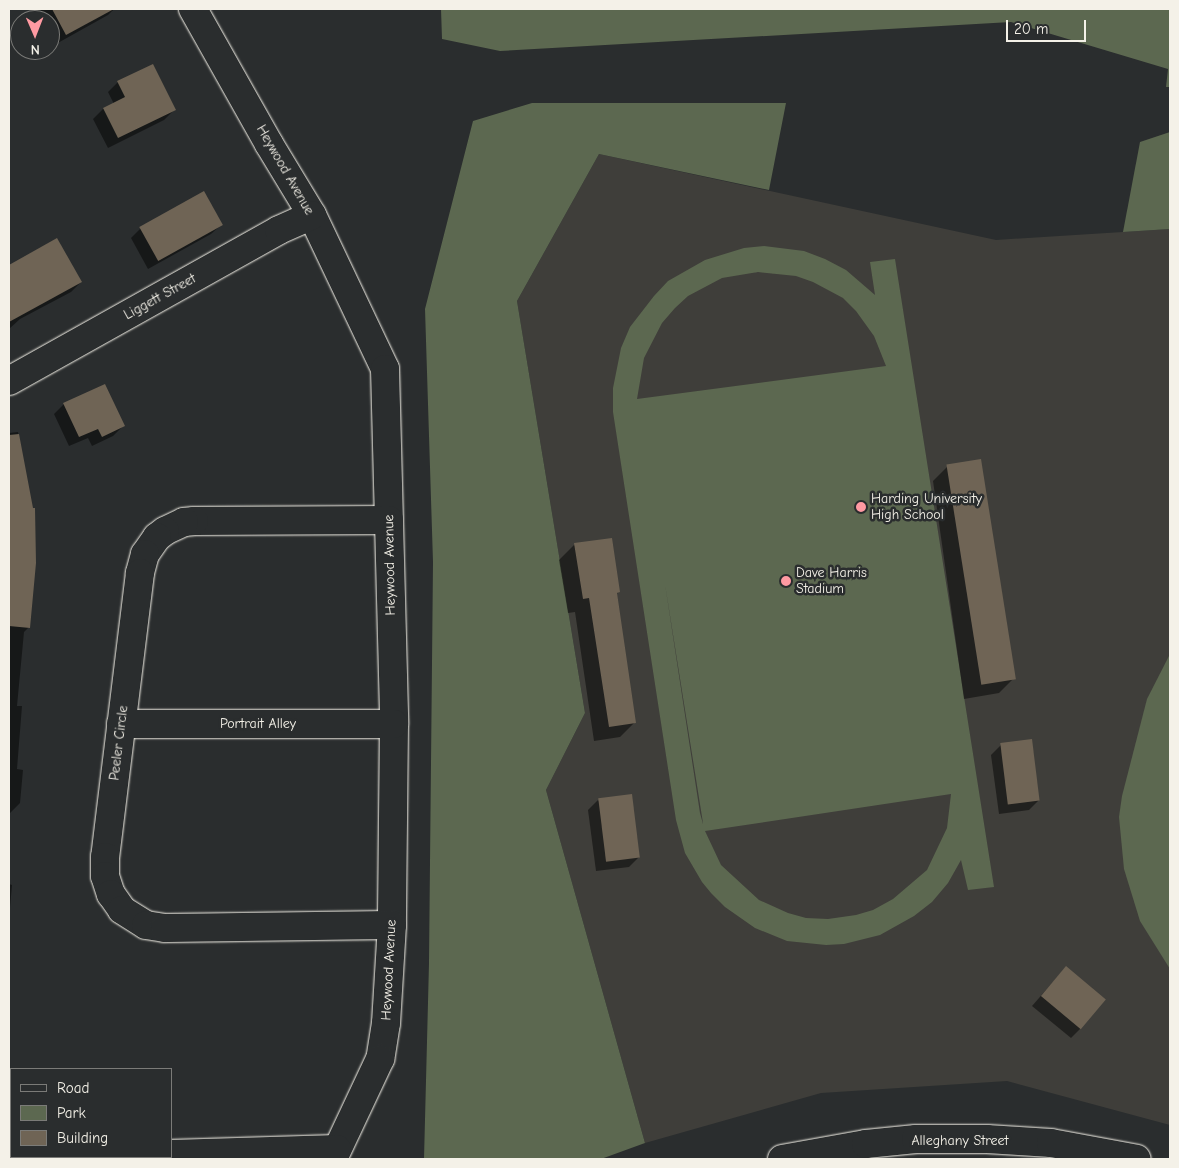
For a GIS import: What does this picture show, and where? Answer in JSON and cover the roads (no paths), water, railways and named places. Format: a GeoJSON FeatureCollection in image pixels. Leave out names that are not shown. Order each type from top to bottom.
{"type":"FeatureCollection","features":[{"type":"Feature","properties":{"kind":"street","name":"Heywood Avenue"},"geometry":{"type":"LineString","coordinates":[[193,9],[268,144],[312,215],[385,369],[394,724],[392,925],[386,1023],[382,1050],[372,1076],[335,1154]]}},
{"type":"Feature","properties":{"kind":"street","name":"Liggett Street"},"geometry":{"type":"LineString","coordinates":[[9,381],[279,230],[312,215]]}},
{"type":"Feature","properties":{"kind":"street","name":"Peeler Circle"},"geometry":{"type":"LineString","coordinates":[[390,520],[184,522],[165,531],[145,554],[140,573],[105,876],[111,894],[122,910],[137,921],[165,928],[392,925]]}},
{"type":"Feature","properties":{"kind":"street","name":"Portrait Alley"},"geometry":{"type":"LineString","coordinates":[[122,724],[394,724]]}},
{"type":"Feature","properties":{"kind":"street","name":"Alleghany Street"},"geometry":{"type":"LineString","coordinates":[[782,1159],[866,1144],[916,1139],[963,1139],[1050,1144],[1137,1159]]}},
{"type":"Feature","properties":{"kind":"street"},"geometry":{"type":"LineString","coordinates":[[172,1154],[335,1154]]}},
{"type":"Feature","properties":{"kind":"place","name":"Harding University High School"},"geometry":{"type":"Point","coordinates":[861,507]}},
{"type":"Feature","properties":{"kind":"place","name":"Dave Harris Stadium"},"geometry":{"type":"Point","coordinates":[786,581]}}]}
